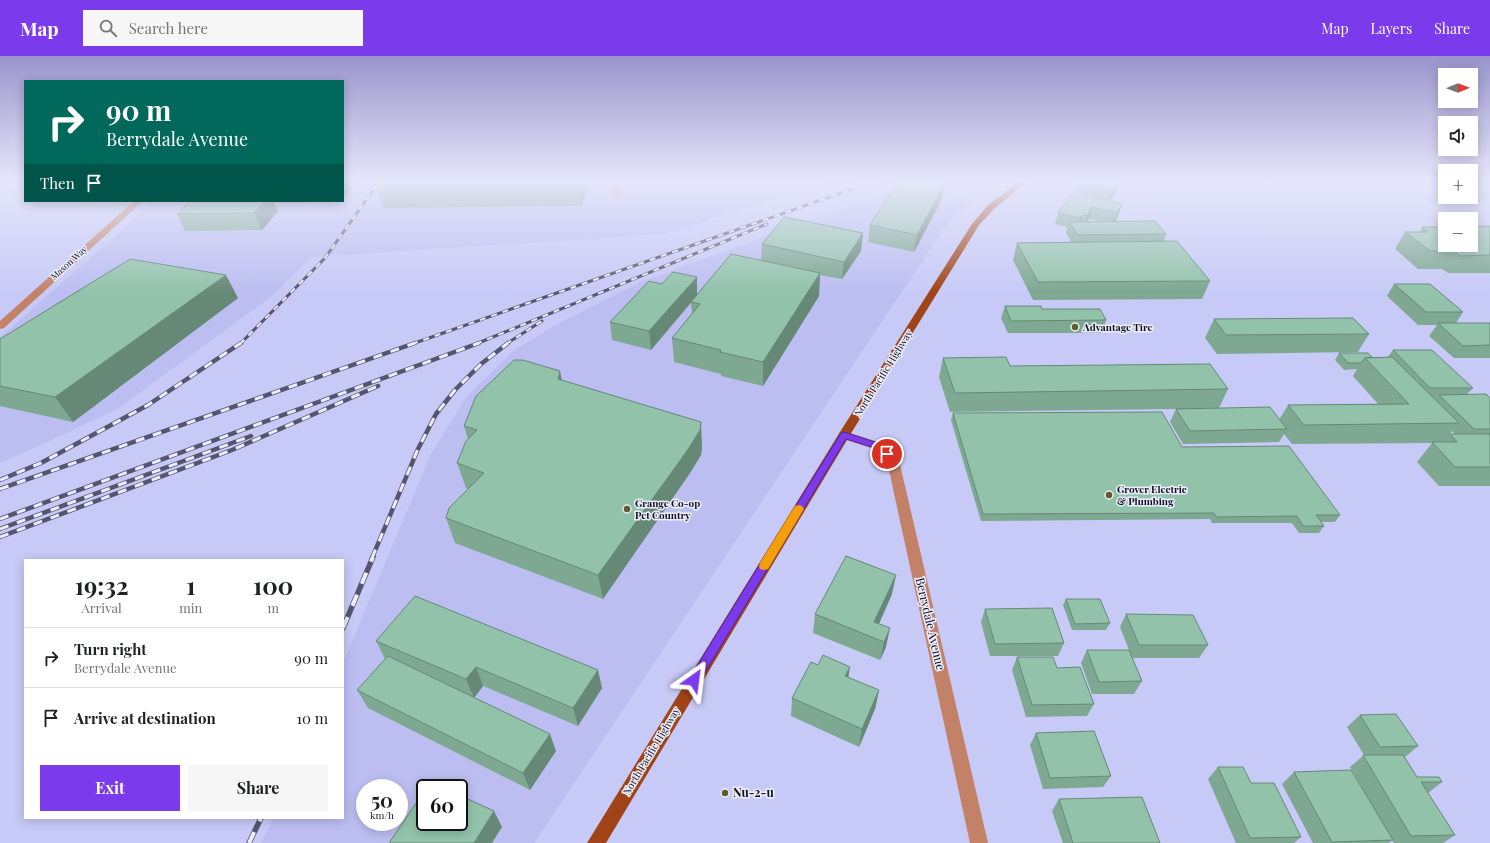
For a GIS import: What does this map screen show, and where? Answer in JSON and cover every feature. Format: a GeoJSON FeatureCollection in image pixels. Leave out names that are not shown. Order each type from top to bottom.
{"type":"FeatureCollection","features":[{"type":"Feature","properties":{"kind":"main road","name":"North Pacific Highway"},"geometry":{"type":"LineString","coordinates":[[596,843],[844,435],[981,219]]}},
{"type":"Feature","properties":{"kind":"street","name":"Mason Way"},"geometry":{"type":"LineString","coordinates":[[0,326],[119,219]]}},
{"type":"Feature","properties":{"kind":"street","name":"Berrydale Avenue"},"geometry":{"type":"LineString","coordinates":[[844,435],[881,447],[893,460],[979,843]]}},
{"type":"Feature","properties":{"kind":"shaded area"},"geometry":{"type":"Polygon","coordinates":[[[135,219],[713,219],[665,234],[312,257],[272,296],[116,410],[3,462],[0,462],[0,337],[135,219]]]}},
{"type":"Feature","properties":{"kind":"shaded area"},"geometry":{"type":"Polygon","coordinates":[[[814,219],[952,219],[534,843],[261,843],[273,819],[344,819],[344,661],[431,454],[467,396],[513,351],[554,326],[643,281],[814,219]]]}},
{"type":"Feature","properties":{"kind":"building"},"geometry":{"type":"Polygon","coordinates":[[[783,219],[793,219],[863,233],[844,262],[762,244],[783,219]]]}},
{"type":"Feature","properties":{"kind":"building"},"geometry":{"type":"Polygon","coordinates":[[[874,219],[926,219],[917,235],[870,225],[874,219]]]}},
{"type":"Feature","properties":{"kind":"building"},"geometry":{"type":"Polygon","coordinates":[[[1155,221],[1166,234],[1078,235],[1069,222],[1155,221]]]}},
{"type":"Feature","properties":{"kind":"building"},"geometry":{"type":"Polygon","coordinates":[[[1490,226],[1490,255],[1460,256],[1455,252],[1478,252],[1478,227],[1490,226]]]}},
{"type":"Feature","properties":{"kind":"building"},"geometry":{"type":"Polygon","coordinates":[[[1422,227],[1438,227],[1438,251],[1430,251],[1405,232],[1428,232],[1422,227]]]}},
{"type":"Feature","properties":{"kind":"building"},"geometry":{"type":"Polygon","coordinates":[[[1177,241],[1210,281],[1038,282],[1017,243],[1177,241]]]}},
{"type":"Feature","properties":{"kind":"building"},"geometry":{"type":"Polygon","coordinates":[[[731,254],[820,273],[763,362],[720,352],[721,350],[672,338],[700,304],[691,302],[731,254]]]}},
{"type":"Feature","properties":{"kind":"building"},"geometry":{"type":"Polygon","coordinates":[[[130,259],[226,275],[55,397],[0,386],[0,339],[130,259]]]}},
{"type":"Feature","properties":{"kind":"building"},"geometry":{"type":"Polygon","coordinates":[[[673,272],[697,277],[649,331],[610,322],[649,281],[662,284],[673,272]]]}},
{"type":"Feature","properties":{"kind":"building"},"geometry":{"type":"Polygon","coordinates":[[[1394,284],[1430,284],[1463,312],[1426,312],[1394,284]]]}},
{"type":"Feature","properties":{"kind":"building"},"geometry":{"type":"Polygon","coordinates":[[[1005,306],[1041,306],[1042,309],[1100,309],[1106,320],[1011,321],[1005,306]]]}},
{"type":"Feature","properties":{"kind":"building"},"geometry":{"type":"Polygon","coordinates":[[[1353,318],[1369,334],[1226,335],[1214,319],[1353,318]]]}},
{"type":"Feature","properties":{"kind":"building"},"geometry":{"type":"Polygon","coordinates":[[[1438,323],[1490,323],[1490,345],[1463,346],[1438,323]]]}},
{"type":"Feature","properties":{"kind":"building"},"geometry":{"type":"Polygon","coordinates":[[[1393,350],[1432,350],[1473,388],[1430,388],[1393,350]]]}},
{"type":"Feature","properties":{"kind":"building"},"geometry":{"type":"Polygon","coordinates":[[[1339,353],[1368,353],[1372,357],[1365,358],[1361,363],[1348,363],[1339,353]]]}},
{"type":"Feature","properties":{"kind":"building"},"geometry":{"type":"Polygon","coordinates":[[[1006,357],[1010,366],[1210,364],[1228,389],[955,393],[943,358],[1006,357]]]}},
{"type":"Feature","properties":{"kind":"building"},"geometry":{"type":"Polygon","coordinates":[[[1392,357],[1459,423],[1304,425],[1288,405],[1409,404],[1365,358],[1392,357]]]}},
{"type":"Feature","properties":{"kind":"building"},"geometry":{"type":"Polygon","coordinates":[[[514,360],[523,360],[560,371],[558,379],[701,422],[700,430],[689,448],[598,575],[446,518],[449,508],[484,473],[457,463],[466,441],[477,430],[464,426],[476,396],[514,360]]]}},
{"type":"Feature","properties":{"kind":"building"},"geometry":{"type":"Polygon","coordinates":[[[1486,394],[1490,398],[1490,429],[1474,429],[1439,395],[1486,394]]]}},
{"type":"Feature","properties":{"kind":"building"},"geometry":{"type":"Polygon","coordinates":[[[1270,407],[1287,429],[1190,431],[1176,409],[1270,407]]]}},
{"type":"Feature","properties":{"kind":"building"},"geometry":{"type":"Polygon","coordinates":[[[1162,412],[1182,447],[1289,446],[1340,515],[1316,515],[1324,526],[1303,526],[1297,516],[1216,517],[1214,513],[983,514],[953,413],[1162,412]]]}},
{"type":"Feature","properties":{"kind":"building"},"geometry":{"type":"Polygon","coordinates":[[[1450,434],[1490,434],[1490,467],[1455,467],[1432,442],[1457,442],[1450,434]]]}},
{"type":"Feature","properties":{"kind":"building"},"geometry":{"type":"Polygon","coordinates":[[[846,556],[896,575],[874,622],[890,628],[884,642],[815,614],[846,556]]]}},
{"type":"Feature","properties":{"kind":"building"},"geometry":{"type":"Polygon","coordinates":[[[415,596],[598,670],[573,708],[476,667],[466,679],[376,641],[415,596]]]}},
{"type":"Feature","properties":{"kind":"building"},"geometry":{"type":"Polygon","coordinates":[[[1066,599],[1100,599],[1110,623],[1075,624],[1066,599]]]}},
{"type":"Feature","properties":{"kind":"building"},"geometry":{"type":"Polygon","coordinates":[[[1052,608],[1064,643],[995,644],[985,609],[1052,608]]]}},
{"type":"Feature","properties":{"kind":"building"},"geometry":{"type":"Polygon","coordinates":[[[1126,614],[1193,615],[1208,645],[1139,645],[1126,614]]]}},
{"type":"Feature","properties":{"kind":"building"},"geometry":{"type":"Polygon","coordinates":[[[1087,650],[1129,650],[1142,681],[1099,682],[1087,650]]]}},
{"type":"Feature","properties":{"kind":"building"},"geometry":{"type":"Polygon","coordinates":[[[823,655],[850,667],[845,676],[879,690],[862,729],[792,698],[811,662],[818,665],[823,655]]]}},
{"type":"Feature","properties":{"kind":"building"},"geometry":{"type":"Polygon","coordinates":[[[388,656],[550,734],[523,773],[357,690],[388,656]]]}},
{"type":"Feature","properties":{"kind":"building"},"geometry":{"type":"Polygon","coordinates":[[[1017,657],[1053,657],[1057,668],[1080,667],[1094,704],[1032,705],[1017,657]]]}},
{"type":"Feature","properties":{"kind":"building"},"geometry":{"type":"Polygon","coordinates":[[[1396,714],[1418,746],[1380,747],[1360,715],[1396,714]]]}},
{"type":"Feature","properties":{"kind":"building"},"geometry":{"type":"Polygon","coordinates":[[[1094,731],[1111,776],[1050,778],[1036,733],[1094,731]]]}},
{"type":"Feature","properties":{"kind":"building"},"geometry":{"type":"Polygon","coordinates":[[[1363,755],[1403,755],[1417,777],[1439,777],[1442,782],[1421,782],[1455,835],[1411,836],[1363,755]]]}},
{"type":"Feature","properties":{"kind":"building"},"geometry":{"type":"Polygon","coordinates":[[[1218,767],[1243,767],[1251,783],[1274,783],[1301,837],[1250,838],[1218,767]]]}},
{"type":"Feature","properties":{"kind":"building"},"geometry":{"type":"Polygon","coordinates":[[[1351,770],[1393,840],[1332,842],[1294,772],[1351,770]]]}},
{"type":"Feature","properties":{"kind":"building"},"geometry":{"type":"Polygon","coordinates":[[[1142,797],[1160,843],[1073,843],[1059,799],[1142,797]]]}},
{"type":"Feature","properties":{"kind":"building"},"geometry":{"type":"Polygon","coordinates":[[[468,799],[494,811],[474,843],[389,843],[397,831],[408,831],[408,815],[416,803],[416,831],[468,831],[468,799]]]}},
{"type":"Feature","properties":{"kind":"railway"},"geometry":{"type":"LineString","coordinates":[[241,343],[325,258],[353,219]]}},
{"type":"Feature","properties":{"kind":"railway"},"geometry":{"type":"LineString","coordinates":[[412,344],[768,219]]}},
{"type":"Feature","properties":{"kind":"railway"},"geometry":{"type":"LineString","coordinates":[[476,344],[767,224]]}},
{"type":"Feature","properties":{"kind":"railway"},"geometry":{"type":"LineString","coordinates":[[506,344],[542,321]]}},
{"type":"Feature","properties":{"kind":"railway"},"geometry":{"type":"LineString","coordinates":[[0,480],[41,463],[148,405],[241,343]]}},
{"type":"Feature","properties":{"kind":"railway"},"geometry":{"type":"LineString","coordinates":[[0,489],[415,343]]}},
{"type":"Feature","properties":{"kind":"railway"},"geometry":{"type":"LineString","coordinates":[[0,519],[479,343]]}},
{"type":"Feature","properties":{"kind":"railway"},"geometry":{"type":"LineString","coordinates":[[372,558],[418,449],[436,414],[455,390],[481,364],[508,343]]}},
{"type":"Feature","properties":{"kind":"railway"},"geometry":{"type":"LineString","coordinates":[[0,537],[232,450],[378,386]]}},
{"type":"Feature","properties":{"kind":"railway"},"geometry":{"type":"LineString","coordinates":[[0,529],[251,436]]}},
{"type":"Feature","properties":{"kind":"railway"},"geometry":{"type":"LineString","coordinates":[[344,626],[373,557]]}},
{"type":"Feature","properties":{"kind":"railway"},"geometry":{"type":"LineString","coordinates":[[249,843],[261,819]]}},
{"type":"Feature","properties":{"kind":"slow traffic"},"geometry":{"type":"LineString","coordinates":[[764,566],[799,509]]}},
{"type":"Feature","properties":{"kind":"place","name":"Advantage Tire"},"geometry":{"type":"Point","coordinates":[1075,327]}},
{"type":"Feature","properties":{"kind":"place","name":"Grover Electric & Plumbing"},"geometry":{"type":"Point","coordinates":[1109,495]}},
{"type":"Feature","properties":{"kind":"place","name":"Grange Co-op Pet Country"},"geometry":{"type":"Point","coordinates":[627,509]}},
{"type":"Feature","properties":{"kind":"place","name":"Nu-2-u"},"geometry":{"type":"Point","coordinates":[725,793]}},
{"type":"Feature","properties":{"kind":"route"},"geometry":{"type":"LineString","coordinates":[[694,680],[844,435],[881,447],[887,454]]}}]}
